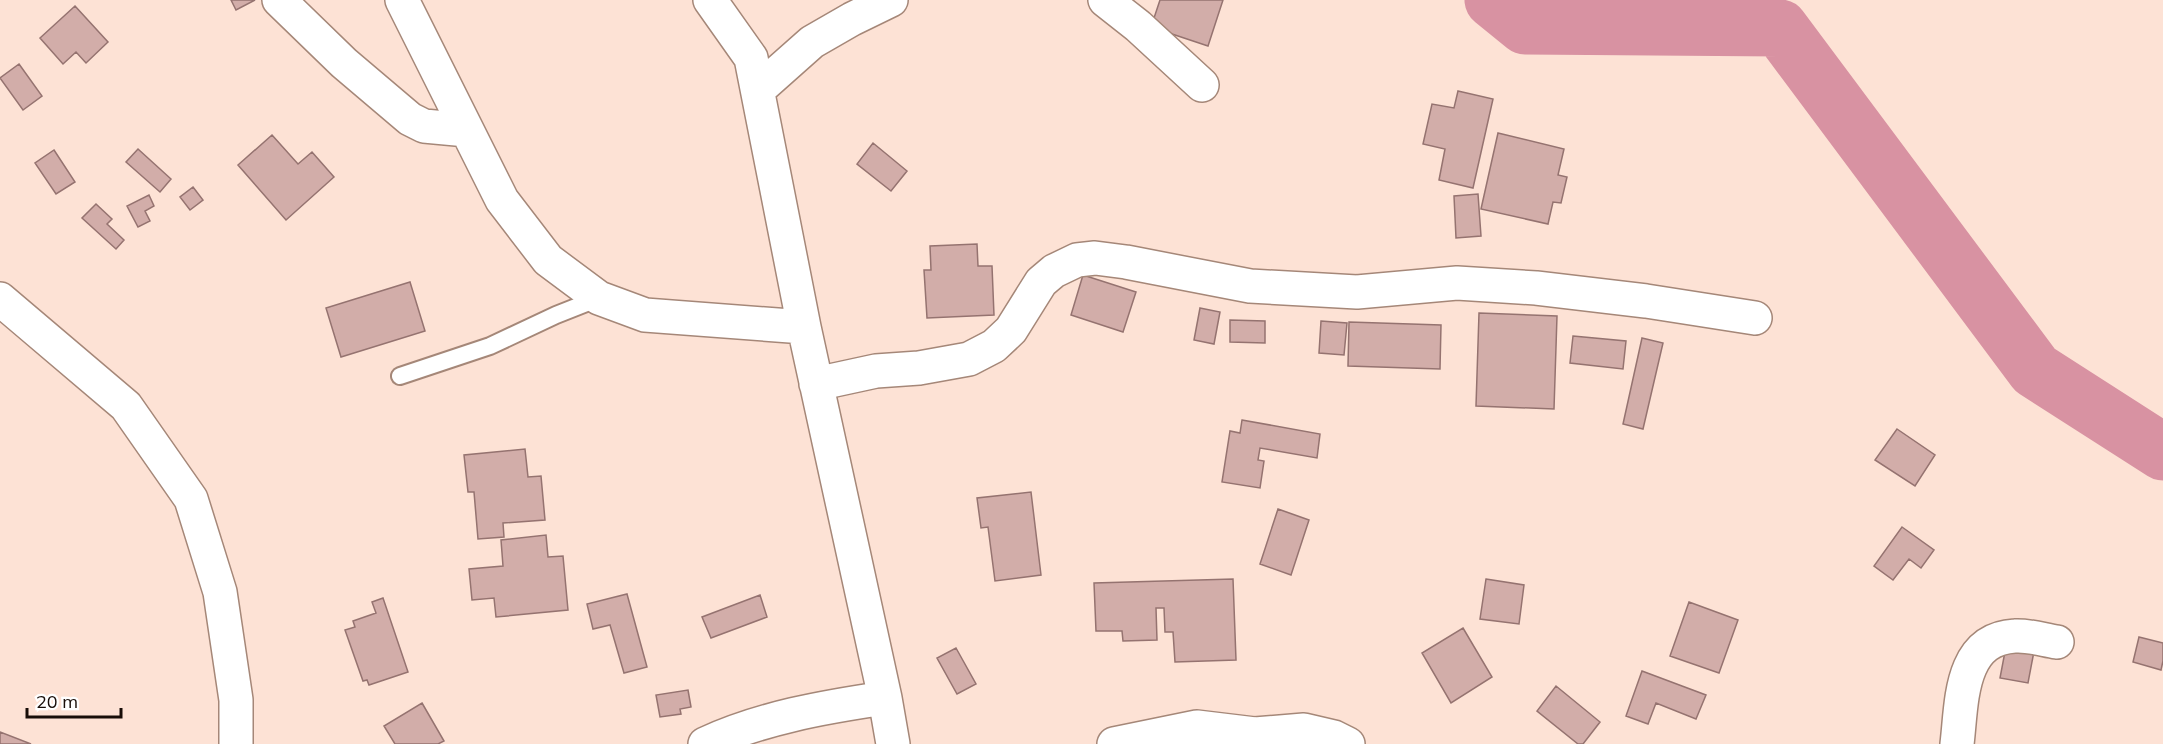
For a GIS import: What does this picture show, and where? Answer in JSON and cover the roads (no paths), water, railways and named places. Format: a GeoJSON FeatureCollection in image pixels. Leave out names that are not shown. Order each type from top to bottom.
{"type":"FeatureCollection","features":[{"type":"Feature","properties":{"kind":"street"},"geometry":{"type":"LineString","coordinates":[[279,0],[344,63],[410,119],[424,126],[467,130]]}},
{"type":"Feature","properties":{"kind":"street"},"geometry":{"type":"LineString","coordinates":[[402,0],[502,200],[548,260],[599,298],[645,315],[804,327]]}},
{"type":"Feature","properties":{"kind":"street"},"geometry":{"type":"LineString","coordinates":[[710,0],[751,58],[804,327],[893,744]]}},
{"type":"Feature","properties":{"kind":"street"},"geometry":{"type":"LineString","coordinates":[[758,90],[812,42],[891,0]]}},
{"type":"Feature","properties":{"kind":"street"},"geometry":{"type":"LineString","coordinates":[[1105,0],[1138,26],[1202,85]]}},
{"type":"Feature","properties":{"kind":"street"},"geometry":{"type":"LineString","coordinates":[[816,384],[876,370],[919,368],[969,359],[994,346],[1011,330],[1041,282],[1054,271],[1077,260],[1095,258],[1250,286],[1357,291],[1457,283],[1513,286],[1646,301],[1755,318]]}},
{"type":"Feature","properties":{"kind":"street"},"geometry":{"type":"LineString","coordinates":[[0,299],[126,406],[191,499],[220,592],[236,700],[236,744]]}},
{"type":"Feature","properties":{"kind":"street"},"geometry":{"type":"LineString","coordinates":[[1957,744],[1964,689],[1970,664],[1980,650],[1997,640],[2015,636],[2057,642]]}},
{"type":"Feature","properties":{"kind":"street"},"geometry":{"type":"LineString","coordinates":[[705,744],[723,735],[762,723],[837,705],[885,698]]}},
{"type":"Feature","properties":{"kind":"street"},"geometry":{"type":"LineString","coordinates":[[1114,744],[1197,727],[1269,739],[1304,730],[1334,737],[1348,744]]}},
{"type":"Feature","properties":{"kind":"lane"},"geometry":{"type":"LineString","coordinates":[[400,376],[490,346],[555,315],[599,298]]}},
{"type":"Feature","properties":{"kind":"waterway"},"geometry":{"type":"LineString","coordinates":[[1493,0],[1525,26],[1780,28],[2035,370],[2163,452]]}}]}
